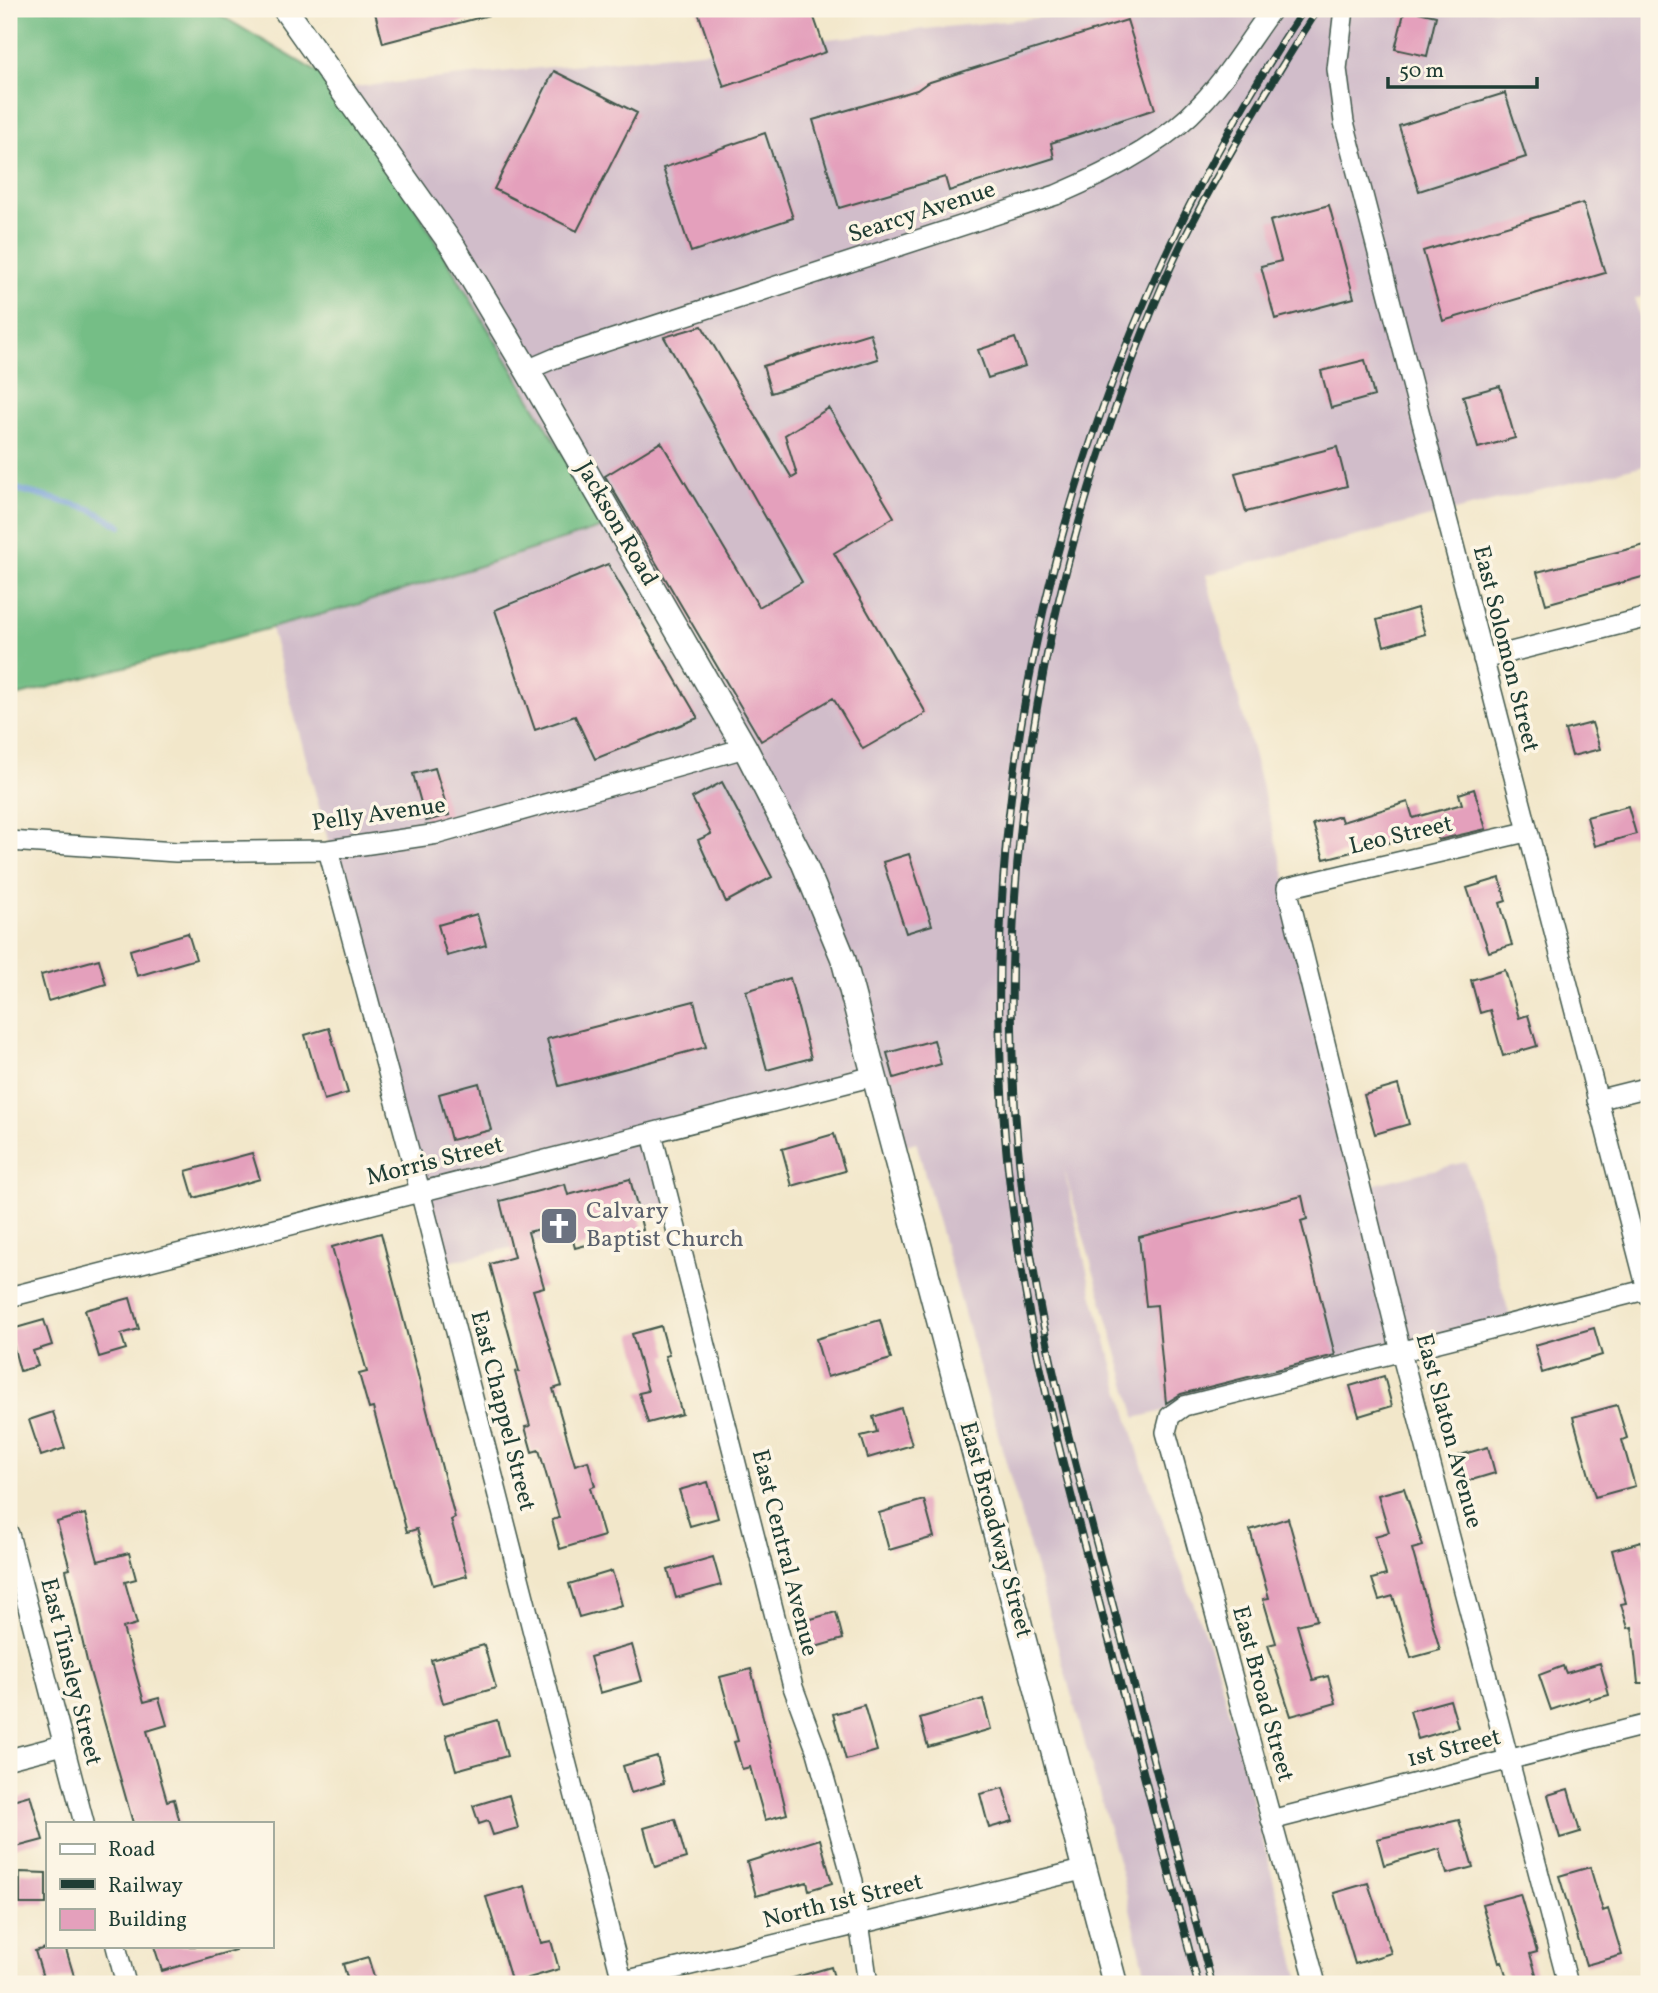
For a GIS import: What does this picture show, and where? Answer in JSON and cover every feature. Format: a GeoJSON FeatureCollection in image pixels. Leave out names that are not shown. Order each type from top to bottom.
{"type":"FeatureCollection","features":[{"type":"Feature","properties":{"kind":"main road","name":"Jackson Road"},"geometry":{"type":"LineString","coordinates":[[285,9],[454,248],[745,748],[802,859],[843,958],[874,1076]]}},
{"type":"Feature","properties":{"kind":"main road","name":"East Broadway Street"},"geometry":{"type":"LineString","coordinates":[[874,1076],[1115,1984]]}},
{"type":"Feature","properties":{"kind":"street","name":"Searcy Avenue"},"geometry":{"type":"LineString","coordinates":[[527,370],[555,358],[1056,195],[1101,176],[1153,143],[1200,106],[1272,9]]}},
{"type":"Feature","properties":{"kind":"street","name":"East Solomon Street"},"geometry":{"type":"LineString","coordinates":[[1344,9],[1337,69],[1344,122],[1597,1100],[1642,1246],[1649,1292]]}},
{"type":"Feature","properties":{"kind":"street"},"geometry":{"type":"LineString","coordinates":[[1483,659],[1649,617]]}},
{"type":"Feature","properties":{"kind":"street","name":"Pelly Avenue"},"geometry":{"type":"LineString","coordinates":[[9,841],[176,852],[328,850],[438,834],[745,748]]}},
{"type":"Feature","properties":{"kind":"street","name":"Leo Street"},"geometry":{"type":"LineString","coordinates":[[1287,888],[1527,832]]}},
{"type":"Feature","properties":{"kind":"street","name":"East Chappel Street"},"geometry":{"type":"LineString","coordinates":[[328,850],[420,1191],[619,1983]]}},
{"type":"Feature","properties":{"kind":"street","name":"East Slaton Avenue"},"geometry":{"type":"LineString","coordinates":[[1287,888],[1401,1352],[1568,1984]]}},
{"type":"Feature","properties":{"kind":"street","name":"Morris Street"},"geometry":{"type":"LineString","coordinates":[[9,1297],[874,1076]]}},
{"type":"Feature","properties":{"kind":"street"},"geometry":{"type":"LineString","coordinates":[[1597,1100],[1649,1087]]}},
{"type":"Feature","properties":{"kind":"street","name":"East Central Avenue"},"geometry":{"type":"LineString","coordinates":[[652,1133],[793,1687],[817,1752],[853,1881],[867,1984]]}},
{"type":"Feature","properties":{"kind":"street"},"geometry":{"type":"LineString","coordinates":[[1401,1352],[1649,1292]]}},
{"type":"Feature","properties":{"kind":"street","name":"East Broad Street"},"geometry":{"type":"LineString","coordinates":[[1316,1984],[1166,1432],[1170,1416],[1184,1406],[1401,1352]]}},
{"type":"Feature","properties":{"kind":"street","name":"East Tinsley Street"},"geometry":{"type":"LineString","coordinates":[[9,1534],[84,1822]]}},
{"type":"Feature","properties":{"kind":"street","name":"1st Street"},"geometry":{"type":"LineString","coordinates":[[1271,1820],[1649,1724]]}},
{"type":"Feature","properties":{"kind":"street"},"geometry":{"type":"LineString","coordinates":[[9,1759],[63,1745]]}},
{"type":"Feature","properties":{"kind":"street","name":"North 1st Street"},"geometry":{"type":"LineString","coordinates":[[619,1983],[1086,1869]]}},
{"type":"Feature","properties":{"kind":"street"},"geometry":{"type":"LineString","coordinates":[[117,1948],[126,1984]]}},
{"type":"Feature","properties":{"kind":"shaded area"},"geometry":{"type":"Polygon","coordinates":[[[1124,9],[1649,9],[1649,294],[1635,299],[1649,353],[1649,464],[1206,575],[1367,1186],[1466,1162],[1511,1320],[1136,1418],[1063,1166],[1092,1293],[1142,1465],[1216,1664],[1301,1984],[1148,1984],[1122,1875],[916,1142],[900,1147],[880,1079],[656,1138],[671,1211],[445,1263],[423,1194],[271,628],[356,605],[344,88],[1124,9]]]}},
{"type":"Feature","properties":{"kind":"green space"},"geometry":{"type":"Polygon","coordinates":[[[9,9],[210,9],[344,88],[606,526],[356,605],[9,698],[9,9]]]}},
{"type":"Feature","properties":{"kind":"building"},"geometry":{"type":"Polygon","coordinates":[[[374,9],[493,9],[493,14],[383,43],[374,9]]]}},
{"type":"Feature","properties":{"kind":"building"},"geometry":{"type":"Polygon","coordinates":[[[697,9],[811,9],[826,52],[724,87],[697,9]]]}},
{"type":"Feature","properties":{"kind":"building"},"geometry":{"type":"Polygon","coordinates":[[[1405,9],[1436,16],[1427,56],[1395,49],[1405,9]]]}},
{"type":"Feature","properties":{"kind":"building"},"geometry":{"type":"Polygon","coordinates":[[[1127,20],[1155,109],[1051,143],[1054,158],[949,191],[945,177],[839,208],[813,120],[917,90],[927,83],[1127,20]]]}},
{"type":"Feature","properties":{"kind":"building"},"geometry":{"type":"Polygon","coordinates":[[[554,71],[637,113],[577,231],[494,189],[554,71]]]}},
{"type":"Feature","properties":{"kind":"building"},"geometry":{"type":"Polygon","coordinates":[[[1505,93],[1526,157],[1419,191],[1399,126],[1505,93]]]}},
{"type":"Feature","properties":{"kind":"building"},"geometry":{"type":"Polygon","coordinates":[[[765,133],[793,218],[691,252],[663,168],[765,133]]]}},
{"type":"Feature","properties":{"kind":"building"},"geometry":{"type":"Polygon","coordinates":[[[1583,203],[1605,273],[1443,321],[1423,251],[1583,203]]]}},
{"type":"Feature","properties":{"kind":"building"},"geometry":{"type":"Polygon","coordinates":[[[1329,205],[1354,298],[1275,319],[1261,266],[1281,261],[1270,221],[1329,205]]]}},
{"type":"Feature","properties":{"kind":"building"},"geometry":{"type":"Polygon","coordinates":[[[702,326],[792,478],[797,475],[785,435],[829,408],[894,517],[834,553],[926,713],[863,749],[833,698],[761,741],[605,476],[661,442],[759,607],[802,582],[664,337],[702,326]]]}},
{"type":"Feature","properties":{"kind":"building"},"geometry":{"type":"Polygon","coordinates":[[[870,333],[878,359],[771,393],[763,366],[870,333]]]}},
{"type":"Feature","properties":{"kind":"building"},"geometry":{"type":"Polygon","coordinates":[[[1015,338],[1025,366],[988,378],[978,350],[1015,338]]]}},
{"type":"Feature","properties":{"kind":"building"},"geometry":{"type":"Polygon","coordinates":[[[1365,360],[1374,396],[1331,408],[1321,371],[1365,360]]]}},
{"type":"Feature","properties":{"kind":"building"},"geometry":{"type":"Polygon","coordinates":[[[1500,386],[1515,438],[1478,448],[1463,396],[1500,386]]]}},
{"type":"Feature","properties":{"kind":"building"},"geometry":{"type":"Polygon","coordinates":[[[1337,447],[1347,486],[1246,512],[1235,473],[1337,447]]]}},
{"type":"Feature","properties":{"kind":"building"},"geometry":{"type":"Polygon","coordinates":[[[1649,544],[1649,575],[1546,604],[1537,572],[1649,544]]]}},
{"type":"Feature","properties":{"kind":"building"},"geometry":{"type":"Polygon","coordinates":[[[608,564],[698,718],[595,759],[575,716],[535,730],[495,610],[608,564]]]}},
{"type":"Feature","properties":{"kind":"building"},"geometry":{"type":"Polygon","coordinates":[[[1417,608],[1425,634],[1384,646],[1377,620],[1417,608]]]}},
{"type":"Feature","properties":{"kind":"building"},"geometry":{"type":"Polygon","coordinates":[[[1592,723],[1600,749],[1572,756],[1565,730],[1592,723]]]}},
{"type":"Feature","properties":{"kind":"building"},"geometry":{"type":"Polygon","coordinates":[[[435,768],[449,815],[426,821],[413,774],[435,768]]]}},
{"type":"Feature","properties":{"kind":"building"},"geometry":{"type":"Polygon","coordinates":[[[722,782],[772,877],[726,902],[698,840],[711,834],[692,798],[722,782]]]}},
{"type":"Feature","properties":{"kind":"building"},"geometry":{"type":"Polygon","coordinates":[[[1474,789],[1486,829],[1438,840],[1435,831],[1324,859],[1313,824],[1340,816],[1342,822],[1408,802],[1413,818],[1462,804],[1459,794],[1474,789]]]}},
{"type":"Feature","properties":{"kind":"building"},"geometry":{"type":"Polygon","coordinates":[[[1628,806],[1636,834],[1595,846],[1587,817],[1628,806]]]}},
{"type":"Feature","properties":{"kind":"building"},"geometry":{"type":"Polygon","coordinates":[[[909,854],[932,925],[906,933],[883,862],[909,854]]]}},
{"type":"Feature","properties":{"kind":"building"},"geometry":{"type":"Polygon","coordinates":[[[1500,878],[1506,901],[1500,903],[1512,945],[1489,952],[1467,888],[1500,878]]]}},
{"type":"Feature","properties":{"kind":"building"},"geometry":{"type":"Polygon","coordinates":[[[477,914],[486,945],[447,956],[438,925],[477,914]]]}},
{"type":"Feature","properties":{"kind":"building"},"geometry":{"type":"Polygon","coordinates":[[[188,933],[196,959],[137,976],[130,950],[188,933]]]}},
{"type":"Feature","properties":{"kind":"building"},"geometry":{"type":"Polygon","coordinates":[[[99,959],[106,984],[48,1001],[41,975],[99,959]]]}},
{"type":"Feature","properties":{"kind":"building"},"geometry":{"type":"Polygon","coordinates":[[[1505,970],[1519,1018],[1528,1015],[1537,1046],[1503,1056],[1490,1010],[1480,1013],[1471,980],[1505,970]]]}},
{"type":"Feature","properties":{"kind":"building"},"geometry":{"type":"Polygon","coordinates":[[[790,978],[811,1058],[767,1070],[746,991],[790,978]]]}},
{"type":"Feature","properties":{"kind":"building"},"geometry":{"type":"Polygon","coordinates":[[[694,1001],[706,1047],[559,1086],[547,1039],[694,1001]]]}},
{"type":"Feature","properties":{"kind":"building"},"geometry":{"type":"Polygon","coordinates":[[[329,1028],[348,1093],[324,1100],[305,1035],[329,1028]]]}},
{"type":"Feature","properties":{"kind":"building"},"geometry":{"type":"Polygon","coordinates":[[[934,1040],[941,1064],[894,1078],[887,1053],[934,1040]]]}},
{"type":"Feature","properties":{"kind":"building"},"geometry":{"type":"Polygon","coordinates":[[[479,1083],[491,1130],[451,1140],[439,1094],[479,1083]]]}},
{"type":"Feature","properties":{"kind":"building"},"geometry":{"type":"Polygon","coordinates":[[[1398,1085],[1409,1124],[1375,1134],[1364,1095],[1398,1085]]]}},
{"type":"Feature","properties":{"kind":"building"},"geometry":{"type":"Polygon","coordinates":[[[834,1134],[845,1171],[792,1186],[782,1149],[834,1134]]]}},
{"type":"Feature","properties":{"kind":"building"},"geometry":{"type":"Polygon","coordinates":[[[252,1153],[260,1179],[194,1198],[186,1171],[252,1153]]]}},
{"type":"Feature","properties":{"kind":"building"},"geometry":{"type":"Polygon","coordinates":[[[630,1179],[643,1230],[575,1248],[568,1222],[528,1232],[544,1287],[533,1290],[562,1386],[553,1389],[575,1465],[588,1461],[595,1486],[590,1488],[604,1536],[560,1549],[552,1520],[559,1518],[539,1450],[532,1452],[525,1427],[530,1426],[515,1372],[519,1371],[490,1264],[514,1257],[500,1201],[565,1184],[568,1195],[630,1179]]]}},
{"type":"Feature","properties":{"kind":"building"},"geometry":{"type":"Polygon","coordinates":[[[1302,1196],[1307,1219],[1301,1221],[1335,1355],[1181,1394],[1166,1403],[1157,1305],[1146,1306],[1139,1237],[1302,1196]]]}},
{"type":"Feature","properties":{"kind":"building"},"geometry":{"type":"Polygon","coordinates":[[[381,1233],[455,1518],[451,1520],[467,1576],[433,1585],[417,1529],[407,1532],[373,1408],[369,1409],[359,1374],[367,1372],[332,1247],[381,1233]]]}},
{"type":"Feature","properties":{"kind":"building"},"geometry":{"type":"Polygon","coordinates":[[[130,1298],[139,1329],[121,1334],[126,1349],[99,1357],[85,1310],[130,1298]]]}},
{"type":"Feature","properties":{"kind":"building"},"geometry":{"type":"Polygon","coordinates":[[[44,1320],[52,1345],[33,1351],[38,1366],[20,1371],[9,1330],[44,1320]]]}},
{"type":"Feature","properties":{"kind":"building"},"geometry":{"type":"Polygon","coordinates":[[[880,1320],[891,1359],[827,1377],[816,1339],[880,1320]]]}},
{"type":"Feature","properties":{"kind":"building"},"geometry":{"type":"Polygon","coordinates":[[[661,1326],[669,1355],[665,1356],[682,1414],[648,1423],[639,1393],[648,1391],[632,1334],[661,1326]]]}},
{"type":"Feature","properties":{"kind":"building"},"geometry":{"type":"Polygon","coordinates":[[[1594,1328],[1602,1355],[1542,1373],[1535,1345],[1594,1328]]]}},
{"type":"Feature","properties":{"kind":"building"},"geometry":{"type":"Polygon","coordinates":[[[1384,1376],[1392,1406],[1359,1416],[1350,1386],[1384,1376]]]}},
{"type":"Feature","properties":{"kind":"building"},"geometry":{"type":"Polygon","coordinates":[[[1617,1405],[1627,1438],[1622,1440],[1635,1486],[1595,1497],[1573,1417],[1617,1405]]]}},
{"type":"Feature","properties":{"kind":"building"},"geometry":{"type":"Polygon","coordinates":[[[901,1408],[912,1445],[868,1458],[861,1436],[877,1432],[873,1417],[901,1408]]]}},
{"type":"Feature","properties":{"kind":"building"},"geometry":{"type":"Polygon","coordinates":[[[53,1412],[65,1448],[41,1456],[29,1420],[53,1412]]]}},
{"type":"Feature","properties":{"kind":"building"},"geometry":{"type":"Polygon","coordinates":[[[1488,1447],[1495,1473],[1465,1482],[1457,1456],[1488,1447]]]}},
{"type":"Feature","properties":{"kind":"building"},"geometry":{"type":"Polygon","coordinates":[[[708,1482],[718,1518],[690,1526],[679,1490],[708,1482]]]}},
{"type":"Feature","properties":{"kind":"building"},"geometry":{"type":"Polygon","coordinates":[[[1404,1488],[1423,1546],[1412,1549],[1440,1650],[1411,1658],[1393,1596],[1379,1600],[1372,1579],[1386,1575],[1375,1536],[1389,1532],[1378,1495],[1404,1488]]]}},
{"type":"Feature","properties":{"kind":"building"},"geometry":{"type":"Polygon","coordinates":[[[924,1500],[934,1537],[889,1550],[879,1513],[924,1500]]]}},
{"type":"Feature","properties":{"kind":"building"},"geometry":{"type":"Polygon","coordinates":[[[85,1514],[98,1561],[129,1553],[136,1579],[125,1582],[137,1624],[123,1628],[144,1702],[159,1698],[167,1725],[147,1731],[167,1801],[174,1799],[180,1822],[133,1822],[87,1661],[66,1570],[70,1569],[57,1522],[85,1514]]]}},
{"type":"Feature","properties":{"kind":"building"},"geometry":{"type":"Polygon","coordinates":[[[1288,1518],[1317,1620],[1297,1625],[1313,1680],[1328,1676],[1336,1703],[1291,1716],[1268,1645],[1276,1643],[1263,1599],[1269,1598],[1250,1530],[1288,1518]]]}},
{"type":"Feature","properties":{"kind":"building"},"geometry":{"type":"Polygon","coordinates":[[[1641,1542],[1649,1573],[1649,1683],[1638,1683],[1632,1627],[1628,1628],[1621,1604],[1626,1603],[1612,1550],[1641,1542]]]}},
{"type":"Feature","properties":{"kind":"building"},"geometry":{"type":"Polygon","coordinates":[[[713,1557],[721,1585],[676,1598],[668,1570],[713,1557]]]}},
{"type":"Feature","properties":{"kind":"building"},"geometry":{"type":"Polygon","coordinates":[[[612,1571],[622,1605],[579,1617],[569,1584],[612,1571]]]}},
{"type":"Feature","properties":{"kind":"building"},"geometry":{"type":"Polygon","coordinates":[[[836,1612],[843,1639],[805,1650],[797,1623],[836,1612]]]}},
{"type":"Feature","properties":{"kind":"building"},"geometry":{"type":"Polygon","coordinates":[[[484,1645],[496,1688],[443,1703],[431,1660],[484,1645]]]}},
{"type":"Feature","properties":{"kind":"building"},"geometry":{"type":"Polygon","coordinates":[[[632,1645],[642,1681],[600,1693],[590,1657],[632,1645]]]}},
{"type":"Feature","properties":{"kind":"building"},"geometry":{"type":"Polygon","coordinates":[[[1600,1663],[1609,1695],[1590,1700],[1589,1697],[1551,1710],[1539,1675],[1563,1666],[1566,1673],[1600,1663]]]}},
{"type":"Feature","properties":{"kind":"building"},"geometry":{"type":"Polygon","coordinates":[[[751,1669],[787,1814],[765,1820],[750,1767],[742,1769],[734,1742],[738,1741],[720,1677],[751,1669]]]}},
{"type":"Feature","properties":{"kind":"building"},"geometry":{"type":"Polygon","coordinates":[[[983,1699],[991,1729],[928,1747],[920,1718],[983,1699]]]}},
{"type":"Feature","properties":{"kind":"building"},"geometry":{"type":"Polygon","coordinates":[[[1450,1700],[1458,1727],[1418,1739],[1410,1711],[1450,1700]]]}},
{"type":"Feature","properties":{"kind":"building"},"geometry":{"type":"Polygon","coordinates":[[[864,1705],[877,1751],[846,1760],[833,1714],[864,1705]]]}},
{"type":"Feature","properties":{"kind":"building"},"geometry":{"type":"Polygon","coordinates":[[[497,1720],[507,1756],[456,1770],[446,1735],[497,1720]]]}},
{"type":"Feature","properties":{"kind":"building"},"geometry":{"type":"Polygon","coordinates":[[[657,1756],[664,1783],[631,1793],[623,1766],[657,1756]]]}},
{"type":"Feature","properties":{"kind":"building"},"geometry":{"type":"Polygon","coordinates":[[[1003,1788],[1013,1821],[989,1828],[980,1794],[1003,1788]]]}},
{"type":"Feature","properties":{"kind":"building"},"geometry":{"type":"Polygon","coordinates":[[[1568,1789],[1580,1832],[1560,1838],[1548,1795],[1568,1789]]]}},
{"type":"Feature","properties":{"kind":"building"},"geometry":{"type":"Polygon","coordinates":[[[30,1795],[43,1840],[9,1849],[9,1801],[30,1795]]]}},
{"type":"Feature","properties":{"kind":"building"},"geometry":{"type":"Polygon","coordinates":[[[509,1795],[518,1828],[493,1835],[488,1821],[479,1824],[473,1806],[509,1795]]]}},
{"type":"Feature","properties":{"kind":"building"},"geometry":{"type":"Polygon","coordinates":[[[675,1819],[686,1858],[655,1867],[644,1828],[675,1819]]]}},
{"type":"Feature","properties":{"kind":"building"},"geometry":{"type":"Polygon","coordinates":[[[1459,1820],[1473,1867],[1447,1874],[1440,1849],[1384,1865],[1377,1839],[1459,1820]]]}},
{"type":"Feature","properties":{"kind":"building"},"geometry":{"type":"Polygon","coordinates":[[[820,1839],[832,1883],[809,1890],[807,1882],[756,1896],[747,1862],[820,1839]]]}},
{"type":"Feature","properties":{"kind":"building"},"geometry":{"type":"Polygon","coordinates":[[[1590,1867],[1603,1911],[1608,1909],[1622,1955],[1586,1965],[1559,1876],[1590,1867]]]}},
{"type":"Feature","properties":{"kind":"building"},"geometry":{"type":"Polygon","coordinates":[[[20,1872],[46,1873],[46,1904],[20,1904],[20,1872]]]}},
{"type":"Feature","properties":{"kind":"building"},"geometry":{"type":"Polygon","coordinates":[[[1368,1883],[1391,1953],[1355,1964],[1334,1893],[1368,1883]]]}},
{"type":"Feature","properties":{"kind":"building"},"geometry":{"type":"Polygon","coordinates":[[[525,1886],[541,1943],[551,1941],[559,1969],[512,1983],[486,1897],[525,1886]]]}},
{"type":"Feature","properties":{"kind":"building"},"geometry":{"type":"Polygon","coordinates":[[[1520,1894],[1537,1952],[1530,1954],[1539,1984],[1509,1984],[1502,1962],[1499,1963],[1482,1904],[1520,1894]]]}},
{"type":"Feature","properties":{"kind":"building"},"geometry":{"type":"Polygon","coordinates":[[[66,1948],[74,1976],[45,1984],[35,1951],[66,1948]]]}},
{"type":"Feature","properties":{"kind":"building"},"geometry":{"type":"Polygon","coordinates":[[[155,1948],[235,1948],[235,1950],[162,1971],[155,1948]]]}},
{"type":"Feature","properties":{"kind":"building"},"geometry":{"type":"Polygon","coordinates":[[[368,1957],[376,1984],[349,1984],[343,1964],[368,1957]]]}},
{"type":"Feature","properties":{"kind":"building"},"geometry":{"type":"Polygon","coordinates":[[[831,1967],[836,1984],[787,1984],[786,1980],[831,1967]]]}},
{"type":"Feature","properties":{"kind":"waterway"},"geometry":{"type":"LineString","coordinates":[[9,487],[90,509],[121,526]]}},
{"type":"Feature","properties":{"kind":"railway"},"geometry":{"type":"LineString","coordinates":[[1198,1984],[1065,1470],[1027,1303],[1002,1096],[1001,932],[1015,769],[1044,608],[1088,451],[1146,298],[1218,150],[1304,9]]}},
{"type":"Feature","properties":{"kind":"railway"},"geometry":{"type":"LineString","coordinates":[[1212,1984],[1073,1453],[1041,1312],[1024,1201],[1014,1089],[1012,976],[1017,863],[1030,752],[1050,641],[1077,531],[1118,401],[1153,308],[1183,241],[1247,123],[1318,9]]}},
{"type":"Feature","properties":{"kind":"place","name":"Calvary Baptist Church"},"geometry":{"type":"Point","coordinates":[559,1226]}}]}
